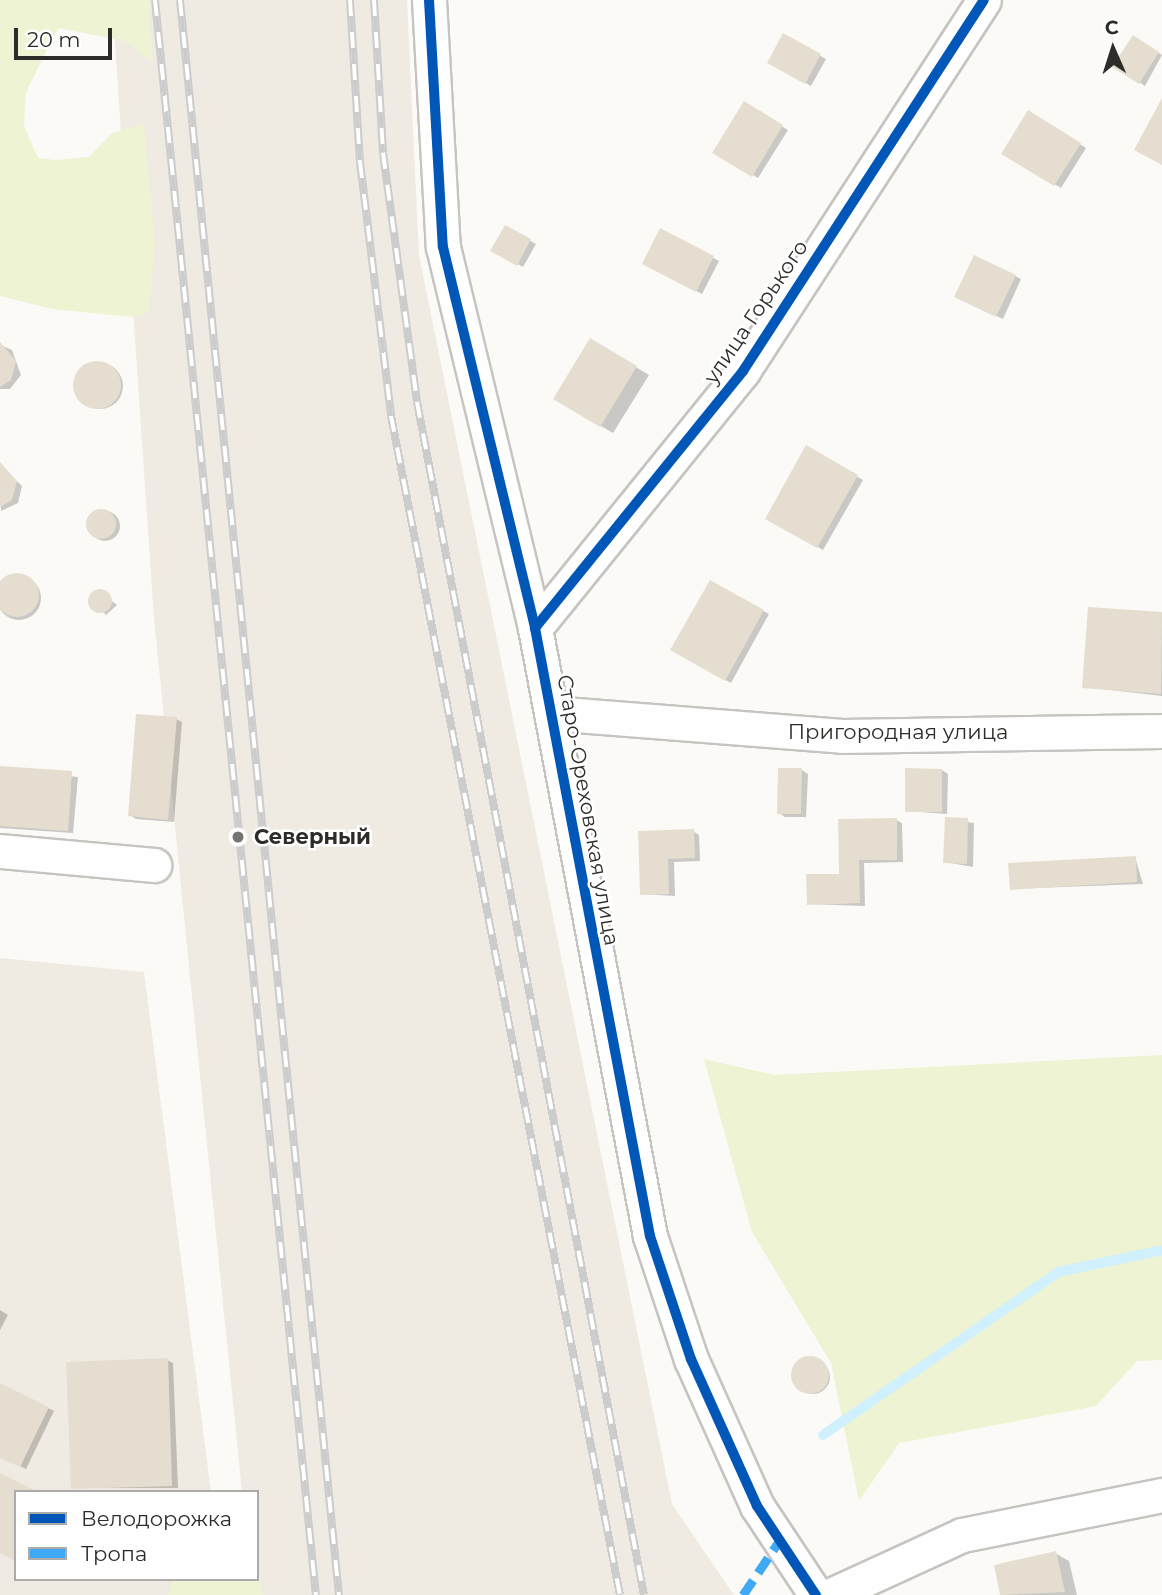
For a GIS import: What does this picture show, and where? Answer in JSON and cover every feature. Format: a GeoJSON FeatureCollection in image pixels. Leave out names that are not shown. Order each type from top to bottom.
{"type":"FeatureCollection","features":[{"type":"Feature","properties":{"kind":"street","name":"Старо-Ореховская улица"},"geometry":{"type":"LineString","coordinates":[[429,0],[443,247],[535,628],[650,1236],[691,1359],[757,1506],[816,1595]]}},
{"type":"Feature","properties":{"kind":"street","name":"улица Горького"},"geometry":{"type":"LineString","coordinates":[[535,628],[743,371],[984,0]]}},
{"type":"Feature","properties":{"kind":"street","name":"Пригородная улица"},"geometry":{"type":"LineString","coordinates":[[551,713],[842,736],[1162,731]]}},
{"type":"Feature","properties":{"kind":"street"},"geometry":{"type":"LineString","coordinates":[[0,851],[154,865]]}},
{"type":"Feature","properties":{"kind":"street"},"geometry":{"type":"LineString","coordinates":[[831,1595],[962,1535],[1162,1495]]}},
{"type":"Feature","properties":{"kind":"shaded area"},"geometry":{"type":"Polygon","coordinates":[[[112,0],[407,0],[419,255],[672,1504],[734,1595],[253,1595],[254,1581],[259,1581],[259,1490],[242,1490],[154,619],[112,0]]]}},
{"type":"Feature","properties":{"kind":"shaded area"},"geometry":{"type":"Polygon","coordinates":[[[0,958],[144,972],[211,1490],[14,1490],[14,1581],[222,1581],[224,1595],[0,1595],[0,958]]]}},
{"type":"Feature","properties":{"kind":"green space"},"geometry":{"type":"Polygon","coordinates":[[[0,0],[149,0],[152,62],[125,41],[58,28],[26,92],[24,126],[38,158],[55,160],[89,157],[112,133],[144,124],[155,244],[149,312],[133,317],[52,309],[0,296],[0,0]]]}},
{"type":"Feature","properties":{"kind":"green space"},"geometry":{"type":"Polygon","coordinates":[[[1162,1055],[1162,1360],[1137,1361],[1096,1406],[899,1443],[859,1501],[831,1363],[752,1232],[704,1059],[774,1075],[1162,1055]]]}},
{"type":"Feature","properties":{"kind":"green space"},"geometry":{"type":"Polygon","coordinates":[[[259,1577],[263,1595],[168,1595],[172,1581],[259,1581],[259,1577]]]}},
{"type":"Feature","properties":{"kind":"building"},"geometry":{"type":"Polygon","coordinates":[[[783,33],[821,54],[805,84],[767,63],[783,33]]]}},
{"type":"Feature","properties":{"kind":"building"},"geometry":{"type":"Polygon","coordinates":[[[1133,35],[1159,52],[1139,84],[1112,67],[1133,35]]]}},
{"type":"Feature","properties":{"kind":"building"},"geometry":{"type":"Polygon","coordinates":[[[1162,98],[1162,165],[1134,150],[1162,98]]]}},
{"type":"Feature","properties":{"kind":"building"},"geometry":{"type":"Polygon","coordinates":[[[744,101],[783,125],[752,177],[712,153],[744,101]]]}},
{"type":"Feature","properties":{"kind":"building"},"geometry":{"type":"Polygon","coordinates":[[[1028,110],[1081,143],[1054,186],[1001,154],[1028,110]]]}},
{"type":"Feature","properties":{"kind":"building"},"geometry":{"type":"Polygon","coordinates":[[[505,225],[531,239],[517,266],[490,251],[505,225]]]}},
{"type":"Feature","properties":{"kind":"building"},"geometry":{"type":"Polygon","coordinates":[[[660,228],[714,256],[696,292],[642,264],[660,228]]]}},
{"type":"Feature","properties":{"kind":"building"},"geometry":{"type":"Polygon","coordinates":[[[974,255],[1016,275],[996,317],[954,297],[974,255]]]}},
{"type":"Feature","properties":{"kind":"building"},"geometry":{"type":"Polygon","coordinates":[[[590,338],[637,366],[600,427],[553,399],[590,338]]]}},
{"type":"Feature","properties":{"kind":"building"},"geometry":{"type":"Polygon","coordinates":[[[0,342],[16,361],[11,380],[0,387],[0,342]]]}},
{"type":"Feature","properties":{"kind":"building"},"geometry":{"type":"Polygon","coordinates":[[[97,361],[114,368],[121,385],[114,402],[97,409],[80,402],[73,385],[80,368],[97,361]]]}},
{"type":"Feature","properties":{"kind":"building"},"geometry":{"type":"Polygon","coordinates":[[[806,445],[858,475],[817,548],[765,519],[806,445]]]}},
{"type":"Feature","properties":{"kind":"building"},"geometry":{"type":"Polygon","coordinates":[[[0,462],[17,481],[12,500],[0,507],[0,462]]]}},
{"type":"Feature","properties":{"kind":"building"},"geometry":{"type":"Polygon","coordinates":[[[101,509],[112,513],[116,524],[112,535],[101,539],[90,535],[86,524],[90,513],[101,509]]]}},
{"type":"Feature","properties":{"kind":"building"},"geometry":{"type":"Polygon","coordinates":[[[9,575],[25,575],[37,587],[37,603],[25,615],[9,615],[-1,606],[-1,584],[9,575]]]}},
{"type":"Feature","properties":{"kind":"building"},"geometry":{"type":"Polygon","coordinates":[[[710,580],[764,610],[725,681],[670,650],[710,580]]]}},
{"type":"Feature","properties":{"kind":"building"},"geometry":{"type":"Polygon","coordinates":[[[100,589],[111,596],[112,601],[105,612],[100,613],[89,606],[88,601],[95,590],[100,589]]]}},
{"type":"Feature","properties":{"kind":"building"},"geometry":{"type":"Polygon","coordinates":[[[1088,607],[1162,612],[1161,694],[1082,688],[1088,607]]]}},
{"type":"Feature","properties":{"kind":"building"},"geometry":{"type":"Polygon","coordinates":[[[136,714],[177,717],[168,820],[128,816],[136,714]]]}},
{"type":"Feature","properties":{"kind":"building"},"geometry":{"type":"Polygon","coordinates":[[[0,766],[72,771],[68,831],[0,826],[0,766]]]}},
{"type":"Feature","properties":{"kind":"building"},"geometry":{"type":"Polygon","coordinates":[[[778,768],[802,768],[801,814],[777,814],[778,768]]]}},
{"type":"Feature","properties":{"kind":"building"},"geometry":{"type":"Polygon","coordinates":[[[905,768],[942,769],[942,812],[905,812],[905,768]]]}},
{"type":"Feature","properties":{"kind":"building"},"geometry":{"type":"Polygon","coordinates":[[[945,817],[968,818],[967,864],[943,863],[945,817]]]}},
{"type":"Feature","properties":{"kind":"building"},"geometry":{"type":"Polygon","coordinates":[[[897,818],[897,860],[859,860],[860,903],[807,905],[806,874],[839,874],[838,819],[897,818]]]}},
{"type":"Feature","properties":{"kind":"building"},"geometry":{"type":"Polygon","coordinates":[[[694,829],[695,858],[668,859],[669,894],[640,895],[638,831],[694,829]]]}},
{"type":"Feature","properties":{"kind":"building"},"geometry":{"type":"Polygon","coordinates":[[[1136,856],[1137,882],[1010,890],[1008,863],[1136,856]]]}},
{"type":"Feature","properties":{"kind":"building"},"geometry":{"type":"Polygon","coordinates":[[[810,1356],[823,1362],[829,1375],[823,1388],[810,1394],[797,1388],[791,1375],[797,1362],[810,1356]]]}},
{"type":"Feature","properties":{"kind":"building"},"geometry":{"type":"Polygon","coordinates":[[[168,1358],[172,1486],[71,1489],[66,1362],[168,1358]]]}},
{"type":"Feature","properties":{"kind":"building"},"geometry":{"type":"Polygon","coordinates":[[[0,1383],[49,1407],[20,1467],[0,1458],[0,1383]]]}},
{"type":"Feature","properties":{"kind":"building"},"geometry":{"type":"Polygon","coordinates":[[[0,1473],[34,1490],[14,1490],[14,1560],[0,1553],[0,1473]]]}},
{"type":"Feature","properties":{"kind":"building"},"geometry":{"type":"Polygon","coordinates":[[[1056,1551],[1065,1592],[1000,1595],[994,1565],[1056,1551]]]}},
{"type":"Feature","properties":{"kind":"waterway"},"geometry":{"type":"LineString","coordinates":[[823,1435],[1058,1272],[1162,1250]]}},
{"type":"Feature","properties":{"kind":"railway"},"geometry":{"type":"LineString","coordinates":[[155,0],[316,1595]]}},
{"type":"Feature","properties":{"kind":"railway"},"geometry":{"type":"LineString","coordinates":[[180,0],[339,1595]]}},
{"type":"Feature","properties":{"kind":"railway"},"geometry":{"type":"LineString","coordinates":[[350,0],[360,162],[391,416],[620,1595]]}},
{"type":"Feature","properties":{"kind":"railway"},"geometry":{"type":"LineString","coordinates":[[374,0],[383,153],[417,402],[644,1595]]}},
{"type":"Feature","properties":{"kind":"marked path"},"geometry":{"type":"LineString","coordinates":[[743,1595],[780,1540]]}},
{"type":"Feature","properties":{"kind":"cycle path"},"geometry":{"type":"LineString","coordinates":[[429,0],[443,247],[535,628],[650,1236],[691,1359],[757,1506],[816,1595]]}},
{"type":"Feature","properties":{"kind":"cycle path"},"geometry":{"type":"LineString","coordinates":[[535,628],[743,371],[984,0]]}},
{"type":"Feature","properties":{"kind":"place","name":"Северный"},"geometry":{"type":"Point","coordinates":[238,837]}}]}
